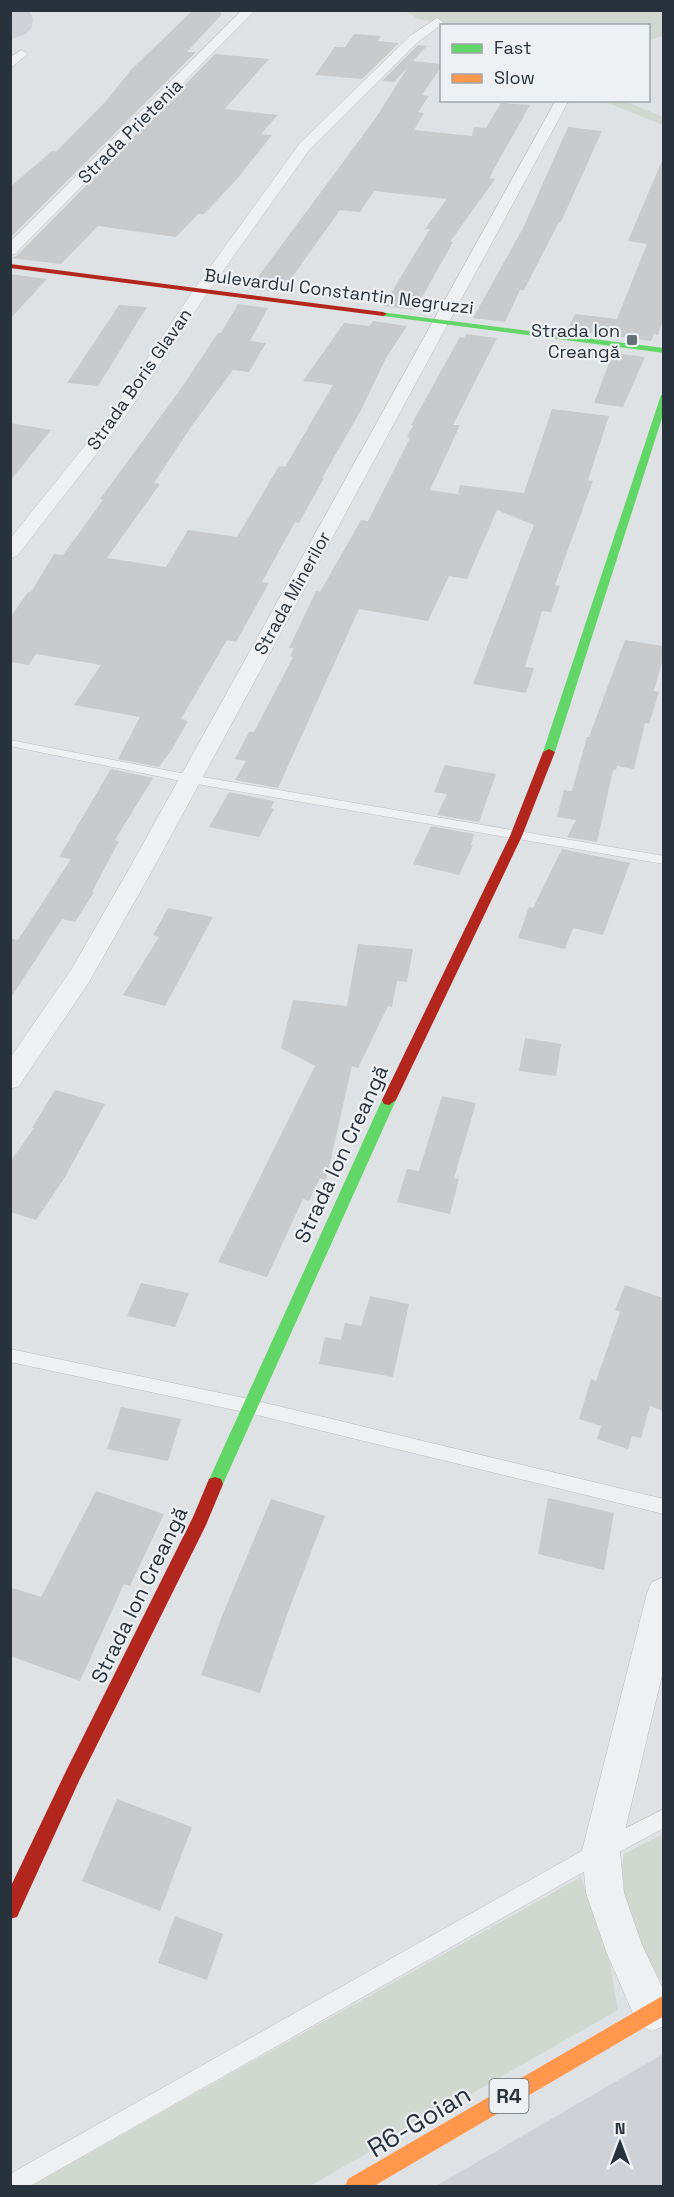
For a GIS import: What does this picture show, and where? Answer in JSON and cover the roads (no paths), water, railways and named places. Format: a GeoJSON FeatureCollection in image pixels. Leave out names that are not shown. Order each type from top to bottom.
{"type":"FeatureCollection","features":[{"type":"Feature","properties":{"kind":"street","name":"Strada Prietenia"},"geometry":{"type":"LineString","coordinates":[[10,251],[249,10]]}},
{"type":"Feature","properties":{"kind":"street","name":"Strada Boris Glavan"},"geometry":{"type":"LineString","coordinates":[[10,552],[117,416],[201,291],[305,146],[414,39],[437,22]]}},
{"type":"Feature","properties":{"kind":"street"},"geometry":{"type":"LineString","coordinates":[[10,64],[22,54]]}},
{"type":"Feature","properties":{"kind":"street","name":"Strada Minerilor"},"geometry":{"type":"LineString","coordinates":[[10,1079],[80,976],[191,779],[562,102]]}},
{"type":"Feature","properties":{"kind":"street","name":"Bulevardul Constantin Negruzzi"},"geometry":{"type":"LineString","coordinates":[[10,266],[663,351]]}},
{"type":"Feature","properties":{"kind":"street","name":"Strada Ion Creangă"},"geometry":{"type":"LineString","coordinates":[[10,1910],[73,1775],[200,1520],[249,1406],[407,1060],[516,836],[550,750],[663,397]]}},
{"type":"Feature","properties":{"kind":"street"},"geometry":{"type":"LineString","coordinates":[[658,2008],[625,1951],[605,1893],[601,1851],[663,1593]]}},
{"type":"Feature","properties":{"kind":"street","name":"R6-Goian"},"geometry":{"type":"LineString","coordinates":[[355,2187],[658,2008]]}},
{"type":"Feature","properties":{"kind":"lane"},"geometry":{"type":"LineString","coordinates":[[10,744],[191,779],[663,860]]}},
{"type":"Feature","properties":{"kind":"lane"},"geometry":{"type":"LineString","coordinates":[[10,1355],[249,1406],[663,1507]]}},
{"type":"Feature","properties":{"kind":"lane"},"geometry":{"type":"LineString","coordinates":[[10,2186],[663,1818]]}},
{"type":"Feature","properties":{"kind":"place","name":"Strada Ion Creangă"},"geometry":{"type":"Point","coordinates":[632,340]}}]}
